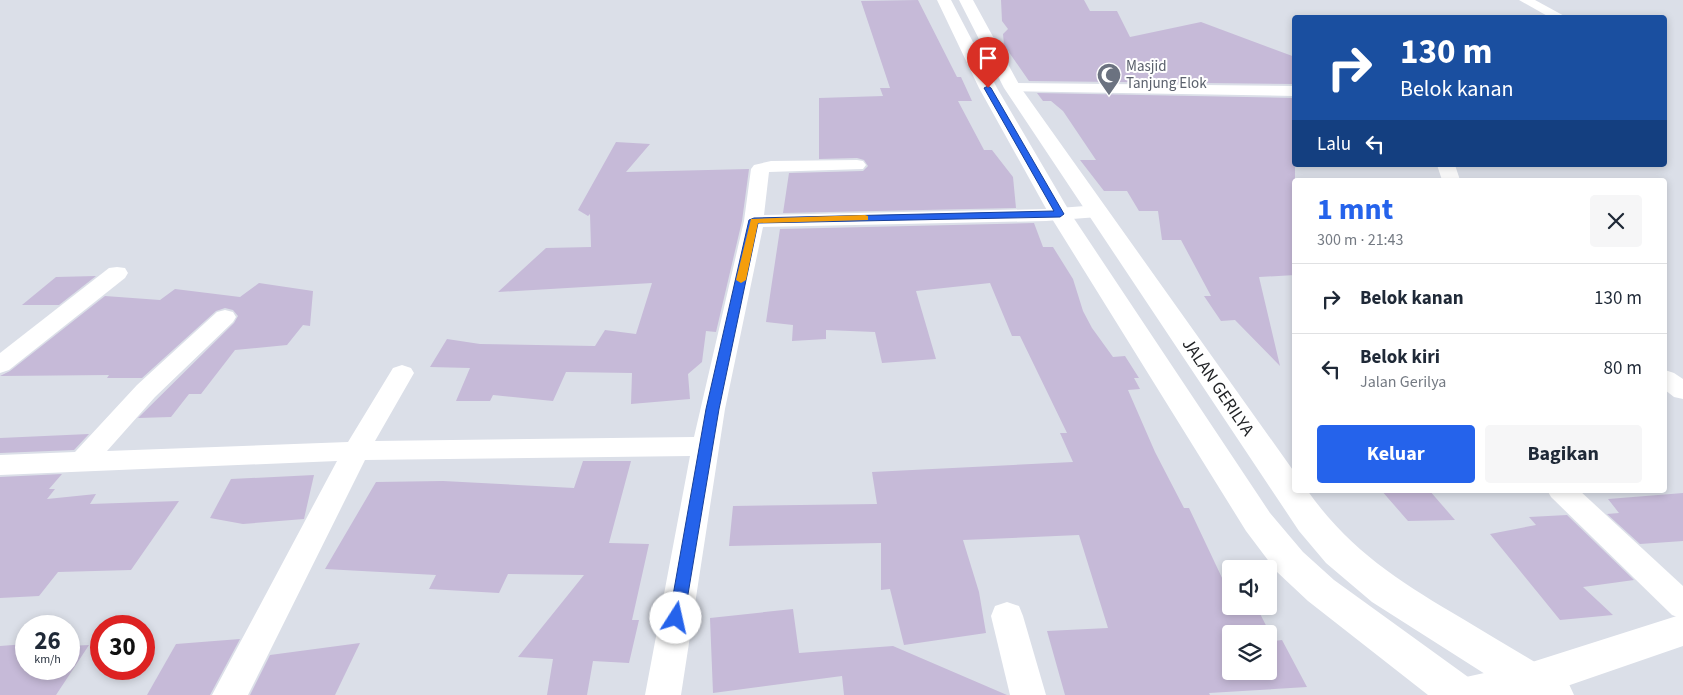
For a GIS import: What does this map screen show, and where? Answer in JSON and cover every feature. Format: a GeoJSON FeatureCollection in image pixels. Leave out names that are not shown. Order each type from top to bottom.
{"type":"FeatureCollection","features":[{"type":"Feature","properties":{"kind":"main road"},"geometry":{"type":"LineString","coordinates":[[944,0],[988,88],[1060,214],[1258,522],[1301,574],[1340,606],[1460,695]]}},
{"type":"Feature","properties":{"kind":"main road","name":"JALAN GERILYA"},"geometry":{"type":"LineString","coordinates":[[966,0],[1013,88],[1311,522],[1338,553],[1385,592],[1541,688]]}},
{"type":"Feature","properties":{"kind":"main road"},"geometry":{"type":"LineString","coordinates":[[1466,695],[1541,688],[1683,630]]}},
{"type":"Feature","properties":{"kind":"street"},"geometry":{"type":"LineString","coordinates":[[1525,0],[1556,15]]}},
{"type":"Feature","properties":{"kind":"street"},"geometry":{"type":"LineString","coordinates":[[1211,76],[1224,91]]}},
{"type":"Feature","properties":{"kind":"street"},"geometry":{"type":"LineString","coordinates":[[1013,88],[1292,91]]}},
{"type":"Feature","properties":{"kind":"street"},"geometry":{"type":"LineString","coordinates":[[663,695],[712,409],[754,220],[760,169],[772,166],[857,165]]}},
{"type":"Feature","properties":{"kind":"street"},"geometry":{"type":"LineString","coordinates":[[754,220],[1060,214],[1098,211]]}},
{"type":"Feature","properties":{"kind":"street"},"geometry":{"type":"LineString","coordinates":[[0,365],[117,273]]}},
{"type":"Feature","properties":{"kind":"street"},"geometry":{"type":"LineString","coordinates":[[82,462],[146,391],[225,317]]}},
{"type":"Feature","properties":{"kind":"street"},"geometry":{"type":"LineString","coordinates":[[230,695],[356,451],[402,373]]}},
{"type":"Feature","properties":{"kind":"street"},"geometry":{"type":"LineString","coordinates":[[1667,379],[1683,391]]}},
{"type":"Feature","properties":{"kind":"street"},"geometry":{"type":"LineString","coordinates":[[0,465],[356,451],[706,446]]}},
{"type":"Feature","properties":{"kind":"street"},"geometry":{"type":"LineString","coordinates":[[1564,493],[1683,606]]}},
{"type":"Feature","properties":{"kind":"street"},"geometry":{"type":"LineString","coordinates":[[1007,616],[1028,695]]}},
{"type":"Feature","properties":{"kind":"building"},"geometry":{"type":"Polygon","coordinates":[[[918,0],[957,77],[961,77],[972,101],[958,101],[984,150],[992,150],[1013,177],[1016,208],[783,213],[789,173],[863,171],[868,166],[864,160],[857,158],[819,159],[819,98],[883,96],[880,88],[890,88],[861,1],[918,0]]]}},
{"type":"Feature","properties":{"kind":"building"},"geometry":{"type":"Polygon","coordinates":[[[1001,0],[1084,0],[1090,11],[1117,11],[1130,37],[1201,22],[1292,56],[1292,84],[1029,81],[1004,45],[1003,34],[1008,29],[1002,21],[1001,0]]]}},
{"type":"Feature","properties":{"kind":"building"},"geometry":{"type":"Polygon","coordinates":[[[1037,93],[1292,98],[1292,167],[1295,167],[1295,178],[1292,178],[1292,275],[1259,277],[1280,366],[1235,320],[1221,321],[1204,296],[1211,296],[1181,240],[1162,240],[1158,211],[1139,211],[1127,191],[1104,191],[1080,160],[1096,160],[1063,111],[1051,101],[1043,101],[1037,93]]]}},
{"type":"Feature","properties":{"kind":"building"},"geometry":{"type":"Polygon","coordinates":[[[616,142],[650,144],[626,172],[749,169],[742,221],[716,332],[706,331],[702,362],[688,374],[690,399],[631,404],[632,373],[566,372],[553,401],[493,395],[490,401],[456,401],[470,368],[430,367],[447,339],[480,344],[595,346],[605,330],[636,334],[652,283],[498,292],[546,248],[591,247],[590,214],[588,216],[578,210],[616,142]]]}},
{"type":"Feature","properties":{"kind":"building"},"geometry":{"type":"Polygon","coordinates":[[[1034,223],[1043,247],[1053,247],[1073,279],[1083,311],[1092,328],[1113,357],[1125,356],[1139,378],[1134,378],[1140,389],[1128,390],[1155,452],[1184,508],[1189,508],[1222,578],[1222,615],[1261,615],[1266,625],[1222,625],[1222,680],[1277,680],[1277,641],[1282,640],[1307,687],[1209,693],[1210,695],[1065,695],[1047,631],[1108,628],[1079,535],[963,540],[979,592],[986,633],[904,645],[890,589],[881,590],[881,543],[729,546],[733,506],[877,504],[872,472],[1073,462],[1060,433],[1067,433],[1020,336],[1012,336],[990,283],[916,291],[936,359],[882,363],[875,332],[826,330],[826,339],[792,341],[793,325],[766,322],[780,229],[1034,223]]]}},
{"type":"Feature","properties":{"kind":"building"},"geometry":{"type":"Polygon","coordinates":[[[96,276],[59,305],[22,305],[56,277],[96,276]]]}},
{"type":"Feature","properties":{"kind":"building"},"geometry":{"type":"Polygon","coordinates":[[[259,283],[313,291],[310,326],[303,325],[287,345],[235,350],[201,394],[189,394],[171,417],[138,418],[234,323],[238,316],[233,310],[225,308],[216,311],[142,378],[107,378],[109,375],[0,376],[10,371],[105,296],[160,300],[175,289],[240,297],[259,283]]]}},
{"type":"Feature","properties":{"kind":"building"},"geometry":{"type":"Polygon","coordinates":[[[89,434],[74,450],[0,453],[0,438],[89,434]]]}},
{"type":"Feature","properties":{"kind":"building"},"geometry":{"type":"Polygon","coordinates":[[[583,461],[631,461],[609,543],[649,544],[632,620],[639,620],[629,663],[593,661],[587,695],[547,695],[553,659],[518,657],[584,575],[508,574],[499,593],[429,589],[436,575],[325,569],[376,482],[443,481],[574,488],[583,461]]]}},
{"type":"Feature","properties":{"kind":"building"},"geometry":{"type":"Polygon","coordinates":[[[62,474],[49,489],[55,489],[47,499],[96,494],[90,504],[179,501],[131,570],[58,572],[39,596],[0,598],[0,477],[62,474]]]}},
{"type":"Feature","properties":{"kind":"building"},"geometry":{"type":"Polygon","coordinates":[[[314,475],[304,519],[243,524],[210,518],[231,479],[314,475]]]}},
{"type":"Feature","properties":{"kind":"building"},"geometry":{"type":"Polygon","coordinates":[[[1384,493],[1432,493],[1455,520],[1408,521],[1384,493]]]}},
{"type":"Feature","properties":{"kind":"building"},"geometry":{"type":"Polygon","coordinates":[[[1683,493],[1683,541],[1640,544],[1607,514],[1619,513],[1608,499],[1683,493]]]}},
{"type":"Feature","properties":{"kind":"building"},"geometry":{"type":"Polygon","coordinates":[[[1567,515],[1634,580],[1583,587],[1613,615],[1560,620],[1490,534],[1536,525],[1529,517],[1567,515]]]}},
{"type":"Feature","properties":{"kind":"building"},"geometry":{"type":"Polygon","coordinates":[[[793,609],[799,653],[893,646],[1007,695],[844,695],[842,676],[713,693],[710,618],[793,609]]]}},
{"type":"Feature","properties":{"kind":"building"},"geometry":{"type":"Polygon","coordinates":[[[240,639],[210,695],[147,695],[176,644],[240,639]]]}},
{"type":"Feature","properties":{"kind":"building"},"geometry":{"type":"Polygon","coordinates":[[[360,643],[335,695],[250,695],[270,655],[360,643]]]}},
{"type":"Feature","properties":{"kind":"building"},"geometry":{"type":"Polygon","coordinates":[[[15,645],[15,680],[66,680],[56,695],[0,695],[0,646],[15,645]]]}},
{"type":"Feature","properties":{"kind":"building"},"geometry":{"type":"Polygon","coordinates":[[[80,645],[89,645],[80,659],[80,645]]]}},
{"type":"Feature","properties":{"kind":"slow traffic"},"geometry":{"type":"LineString","coordinates":[[741,280],[754,220],[865,218]]}},
{"type":"Feature","properties":{"kind":"place","name":"Masjid Tanjung Elok"},"geometry":{"type":"Point","coordinates":[1109,96]}},
{"type":"Feature","properties":{"kind":"route"},"geometry":{"type":"LineString","coordinates":[[676,618],[712,409],[754,220],[1060,214],[988,88]]}}]}
